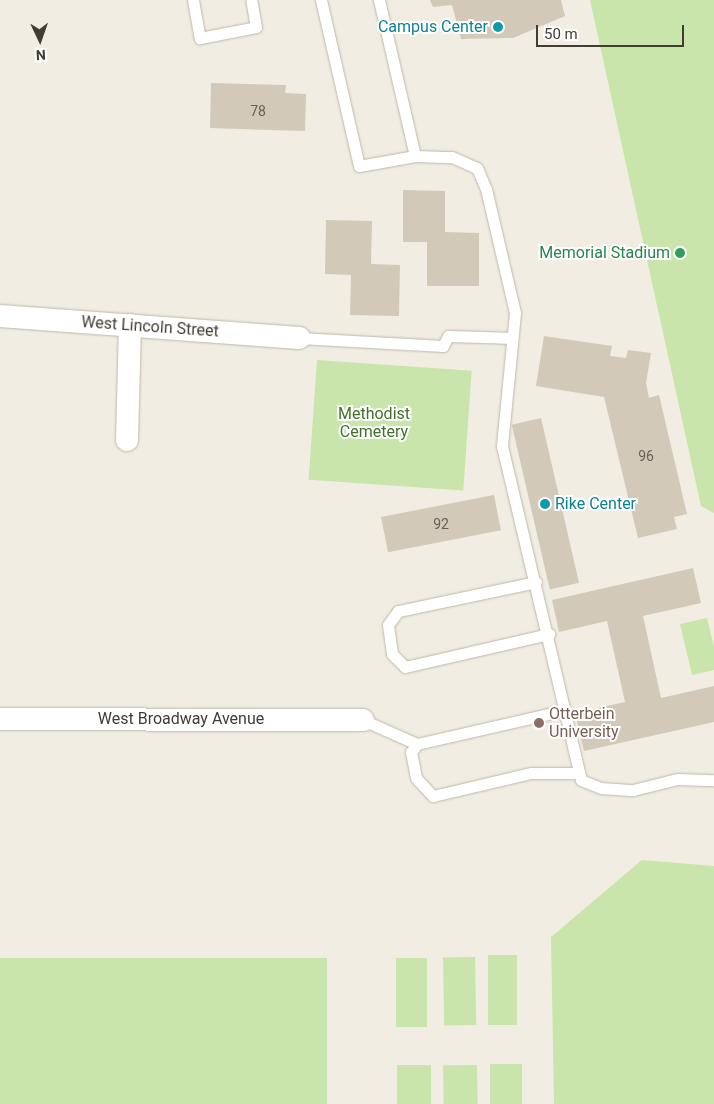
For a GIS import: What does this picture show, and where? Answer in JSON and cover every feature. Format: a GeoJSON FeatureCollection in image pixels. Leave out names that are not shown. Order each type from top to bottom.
{"type":"FeatureCollection","features":[{"type":"Feature","properties":{"kind":"street","name":"West Lincoln Street"},"geometry":{"type":"LineString","coordinates":[[0,316],[299,338]]}},
{"type":"Feature","properties":{"kind":"street"},"geometry":{"type":"LineString","coordinates":[[126,440],[130,325]]}},
{"type":"Feature","properties":{"kind":"street","name":"West Broadway Avenue"},"geometry":{"type":"LineString","coordinates":[[0,719],[362,720]]}},
{"type":"Feature","properties":{"kind":"lane"},"geometry":{"type":"LineString","coordinates":[[193,0],[200,38],[256,27],[251,0]]}},
{"type":"Feature","properties":{"kind":"lane"},"geometry":{"type":"LineString","coordinates":[[321,0],[359,166],[415,156],[452,157],[477,168],[486,190],[514,312],[502,446],[549,634],[581,780],[601,788],[633,790],[677,779],[714,780]]}},
{"type":"Feature","properties":{"kind":"lane"},"geometry":{"type":"LineString","coordinates":[[379,0],[415,156]]}},
{"type":"Feature","properties":{"kind":"lane"},"geometry":{"type":"LineString","coordinates":[[299,338],[443,346],[448,336],[512,338]]}},
{"type":"Feature","properties":{"kind":"lane"},"geometry":{"type":"LineString","coordinates":[[536,582],[398,611],[388,625],[392,654],[405,666],[549,634]]}},
{"type":"Feature","properties":{"kind":"lane"},"geometry":{"type":"LineString","coordinates":[[362,720],[417,744],[565,710]]}},
{"type":"Feature","properties":{"kind":"lane"},"geometry":{"type":"LineString","coordinates":[[417,744],[411,752],[416,778],[433,796],[531,773],[579,773]]}},
{"type":"Feature","properties":{"kind":"green space","name":"Memorial Stadium"},"geometry":{"type":"Polygon","coordinates":[[[590,0],[714,0],[714,513],[701,506],[590,0]]]}},
{"type":"Feature","properties":{"kind":"green space","name":"Methodist Cemetery"},"geometry":{"type":"Polygon","coordinates":[[[317,360],[472,371],[463,491],[309,480],[317,360]]]}},
{"type":"Feature","properties":{"kind":"green space"},"geometry":{"type":"Polygon","coordinates":[[[707,618],[714,647],[714,670],[692,675],[680,624],[707,618]]]}},
{"type":"Feature","properties":{"kind":"green space"},"geometry":{"type":"Polygon","coordinates":[[[642,860],[714,866],[714,1104],[554,1104],[551,937],[642,860]]]}},
{"type":"Feature","properties":{"kind":"green space"},"geometry":{"type":"Polygon","coordinates":[[[488,955],[517,955],[517,1025],[488,1025],[488,955]]]}},
{"type":"Feature","properties":{"kind":"green space"},"geometry":{"type":"Polygon","coordinates":[[[475,957],[476,1025],[444,1026],[443,958],[475,957]]]}},
{"type":"Feature","properties":{"kind":"green space"},"geometry":{"type":"Polygon","coordinates":[[[0,958],[327,958],[327,1104],[0,1104],[0,958]]]}},
{"type":"Feature","properties":{"kind":"green space"},"geometry":{"type":"Polygon","coordinates":[[[396,958],[427,958],[427,1027],[396,1027],[396,958]]]}},
{"type":"Feature","properties":{"kind":"green space"},"geometry":{"type":"Polygon","coordinates":[[[490,1064],[522,1064],[522,1104],[490,1104],[490,1064]]]}},
{"type":"Feature","properties":{"kind":"green space"},"geometry":{"type":"Polygon","coordinates":[[[397,1065],[431,1065],[431,1104],[397,1104],[397,1065]]]}},
{"type":"Feature","properties":{"kind":"green space"},"geometry":{"type":"Polygon","coordinates":[[[477,1065],[478,1104],[444,1104],[443,1066],[477,1065]]]}},
{"type":"Feature","properties":{"kind":"building","name":"Campus Center"},"geometry":{"type":"Polygon","coordinates":[[[430,0],[561,0],[565,16],[513,38],[461,39],[452,5],[433,7],[430,0]]]}},
{"type":"Feature","properties":{"kind":"building"},"geometry":{"type":"Polygon","coordinates":[[[211,83],[286,85],[285,93],[306,94],[305,131],[210,128],[211,83]]]}},
{"type":"Feature","properties":{"kind":"building"},"geometry":{"type":"Polygon","coordinates":[[[403,190],[445,191],[445,232],[479,233],[479,286],[427,286],[427,242],[403,242],[403,190]]]}},
{"type":"Feature","properties":{"kind":"building"},"geometry":{"type":"Polygon","coordinates":[[[326,220],[372,221],[371,264],[400,265],[399,316],[350,315],[351,275],[325,274],[326,220]]]}},
{"type":"Feature","properties":{"kind":"building"},"geometry":{"type":"Polygon","coordinates":[[[544,336],[612,346],[610,356],[626,358],[628,350],[651,353],[646,383],[649,398],[659,395],[687,514],[674,517],[677,529],[638,538],[604,397],[536,386],[544,336]]]}},
{"type":"Feature","properties":{"kind":"building","name":"Rike Center"},"geometry":{"type":"Polygon","coordinates":[[[541,418],[579,583],[550,589],[512,425],[541,418]]]}},
{"type":"Feature","properties":{"kind":"building"},"geometry":{"type":"Polygon","coordinates":[[[494,495],[501,530],[388,552],[381,517],[494,495]]]}},
{"type":"Feature","properties":{"kind":"building"},"geometry":{"type":"Polygon","coordinates":[[[693,568],[701,603],[643,616],[661,698],[714,686],[714,722],[584,751],[575,713],[625,702],[607,621],[559,632],[552,600],[693,568]]]}},
{"type":"Feature","properties":{"kind":"place","name":"Campus Center"},"geometry":{"type":"Point","coordinates":[498,27]}},
{"type":"Feature","properties":{"kind":"place","name":"Memorial Stadium"},"geometry":{"type":"Point","coordinates":[680,253]}},
{"type":"Feature","properties":{"kind":"place","name":"Rike Center"},"geometry":{"type":"Point","coordinates":[545,504]}},
{"type":"Feature","properties":{"kind":"place","name":"Otterbein University"},"geometry":{"type":"Point","coordinates":[539,723]}}]}
